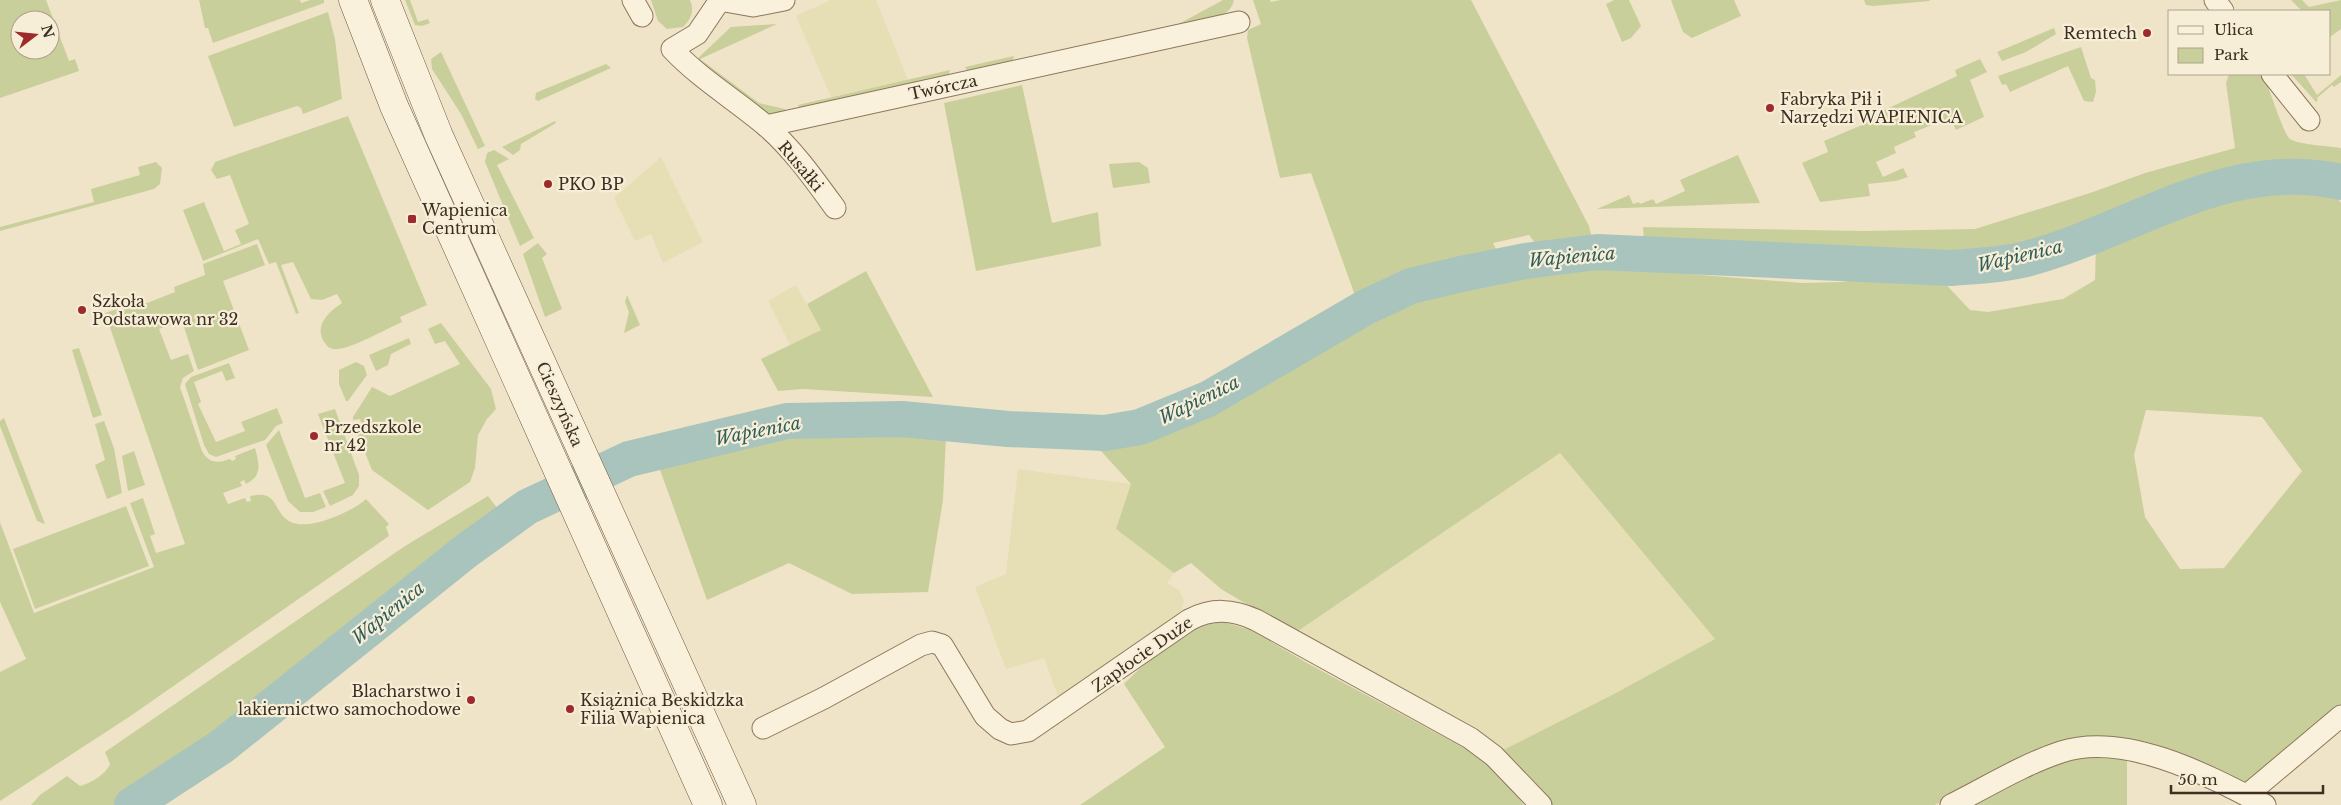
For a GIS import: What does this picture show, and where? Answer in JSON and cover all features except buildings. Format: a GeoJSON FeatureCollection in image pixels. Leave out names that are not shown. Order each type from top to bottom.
{"type":"FeatureCollection","features":[{"type":"Feature","properties":{"kind":"main road","name":"Cieszyńska"},"geometry":{"type":"LineString","coordinates":[[353,0],[394,106],[708,805]]}},
{"type":"Feature","properties":{"kind":"main road","name":"Cieszyńska"},"geometry":{"type":"LineString","coordinates":[[385,0],[439,136],[742,805]]}},
{"type":"Feature","properties":{"kind":"street"},"geometry":{"type":"LineString","coordinates":[[766,126],[687,64],[672,49],[696,34],[720,0],[753,6],[784,0]]}},
{"type":"Feature","properties":{"kind":"street","name":"Twórcza"},"geometry":{"type":"LineString","coordinates":[[766,126],[1239,22]]}},
{"type":"Feature","properties":{"kind":"street"},"geometry":{"type":"LineString","coordinates":[[2273,75],[2309,120]]}},
{"type":"Feature","properties":{"kind":"street","name":"Rusałki"},"geometry":{"type":"LineString","coordinates":[[766,126],[816,181],[835,208]]}},
{"type":"Feature","properties":{"kind":"street","name":"Zapłocie Duże"},"geometry":{"type":"LineString","coordinates":[[763,728],[824,698],[921,645],[932,642],[942,645],[951,657],[985,716],[1000,729],[1011,734],[1028,732],[1189,620],[1210,612],[1228,611],[1256,620],[1470,738],[1494,756],[1541,805]]}},
{"type":"Feature","properties":{"kind":"street"},"geometry":{"type":"LineString","coordinates":[[2246,795],[2341,716]]}},
{"type":"Feature","properties":{"kind":"street"},"geometry":{"type":"LineString","coordinates":[[1951,805],[2036,762],[2062,752],[2083,748],[2111,748],[2166,759],[2265,805]]}},
{"type":"Feature","properties":{"kind":"shaded area"},"geometry":{"type":"Polygon","coordinates":[[[831,0],[876,0],[908,80],[831,97],[796,16],[831,0]]]}},
{"type":"Feature","properties":{"kind":"shaded area"},"geometry":{"type":"Polygon","coordinates":[[[661,157],[703,242],[663,263],[651,234],[635,241],[614,198],[661,157]]]}},
{"type":"Feature","properties":{"kind":"shaded area"},"geometry":{"type":"Polygon","coordinates":[[[796,285],[821,330],[790,345],[768,301],[796,285]]]}},
{"type":"Feature","properties":{"kind":"shaded area"},"geometry":{"type":"Polygon","coordinates":[[[1560,453],[1715,639],[1614,694],[1503,750],[1471,725],[1295,633],[1560,453]]]}},
{"type":"Feature","properties":{"kind":"shaded area"},"geometry":{"type":"Polygon","coordinates":[[[1018,469],[1132,484],[1116,529],[1174,573],[1167,583],[1179,590],[1184,600],[1182,610],[1059,699],[1044,658],[1006,669],[975,587],[1006,574],[1018,469]]]}},
{"type":"Feature","properties":{"kind":"green space"},"geometry":{"type":"Polygon","coordinates":[[[0,0],[46,0],[50,10],[10,10],[10,60],[60,60],[60,37],[69,61],[75,59],[79,71],[0,98],[0,0]]]}},
{"type":"Feature","properties":{"kind":"green space"},"geometry":{"type":"Polygon","coordinates":[[[199,0],[300,0],[301,3],[310,0],[324,0],[324,3],[213,43],[208,28],[205,28],[199,0]]]}},
{"type":"Feature","properties":{"kind":"green space"},"geometry":{"type":"Polygon","coordinates":[[[405,0],[410,0],[418,22],[428,19],[430,23],[422,26],[415,25],[405,0]]]}},
{"type":"Feature","properties":{"kind":"green space"},"geometry":{"type":"Polygon","coordinates":[[[651,0],[690,0],[691,15],[683,27],[667,29],[658,21],[651,0]]]}},
{"type":"Feature","properties":{"kind":"green space"},"geometry":{"type":"Polygon","coordinates":[[[1223,0],[1234,0],[1226,13],[1219,17],[1175,26],[1223,0]]]}},
{"type":"Feature","properties":{"kind":"green space"},"geometry":{"type":"Polygon","coordinates":[[[1253,0],[1270,0],[1271,2],[1280,0],[1471,0],[1589,226],[1592,238],[1535,243],[1529,235],[1493,243],[1498,253],[1405,273],[1357,301],[1311,173],[1280,178],[1247,38],[1248,30],[1261,24],[1253,0]]]}},
{"type":"Feature","properties":{"kind":"green space"},"geometry":{"type":"Polygon","coordinates":[[[1614,0],[1629,0],[1641,26],[1631,38],[1622,42],[1606,4],[1614,0]]]}},
{"type":"Feature","properties":{"kind":"green space"},"geometry":{"type":"Polygon","coordinates":[[[1671,0],[1734,0],[1741,16],[1692,38],[1683,32],[1671,0]]]}},
{"type":"Feature","properties":{"kind":"green space"},"geometry":{"type":"Polygon","coordinates":[[[1864,0],[1930,1],[1873,6],[1866,5],[1864,0]]]}},
{"type":"Feature","properties":{"kind":"green space"},"geometry":{"type":"Polygon","coordinates":[[[2291,0],[2302,0],[2309,7],[2341,0],[2341,29],[2331,36],[2331,10],[2301,10],[2291,0]]]}},
{"type":"Feature","properties":{"kind":"green space"},"geometry":{"type":"Polygon","coordinates":[[[328,12],[335,39],[342,99],[303,114],[301,108],[297,106],[234,127],[208,56],[328,12]]]}},
{"type":"Feature","properties":{"kind":"green space"},"geometry":{"type":"Polygon","coordinates":[[[777,24],[700,59],[759,103],[785,109],[786,114],[771,115],[756,109],[697,59],[731,27],[777,24]]]}},
{"type":"Feature","properties":{"kind":"green space"},"geometry":{"type":"Polygon","coordinates":[[[2054,28],[2056,34],[2026,52],[2002,61],[1997,52],[2054,28]]]}},
{"type":"Feature","properties":{"kind":"green space"},"geometry":{"type":"Polygon","coordinates":[[[2081,47],[2091,78],[2095,80],[2096,92],[2093,102],[2084,101],[2068,66],[2010,92],[2006,84],[2002,85],[1998,76],[2081,47]]]}},
{"type":"Feature","properties":{"kind":"green space"},"geometry":{"type":"Polygon","coordinates":[[[441,52],[485,146],[478,149],[461,114],[432,69],[431,59],[441,52]]]}},
{"type":"Feature","properties":{"kind":"green space"},"geometry":{"type":"Polygon","coordinates":[[[1014,56],[1012,63],[969,73],[965,67],[1014,56]]]}},
{"type":"Feature","properties":{"kind":"green space"},"geometry":{"type":"Polygon","coordinates":[[[1980,59],[1987,72],[1970,80],[1984,117],[1956,130],[1950,118],[1914,132],[1916,137],[1894,147],[1896,153],[1876,162],[1883,177],[1903,168],[1908,177],[1896,181],[1868,184],[1870,196],[1820,202],[1802,163],[1828,152],[1824,141],[1881,117],[1880,112],[1957,76],[1955,70],[1980,59]]]}},
{"type":"Feature","properties":{"kind":"green space"},"geometry":{"type":"Polygon","coordinates":[[[606,64],[611,68],[538,101],[535,99],[536,93],[540,91],[606,64]]]}},
{"type":"Feature","properties":{"kind":"green space"},"geometry":{"type":"Polygon","coordinates":[[[950,70],[948,77],[800,110],[798,105],[950,70]]]}},
{"type":"Feature","properties":{"kind":"green space"},"geometry":{"type":"Polygon","coordinates":[[[2229,75],[2263,75],[2287,136],[2295,141],[2307,144],[2341,148],[2341,171],[2278,162],[2255,165],[2059,236],[2034,249],[2011,255],[1978,258],[1939,257],[1644,240],[1643,227],[1862,231],[1975,229],[2093,192],[2145,173],[2235,148],[2226,83],[2229,75]]]}},
{"type":"Feature","properties":{"kind":"green space"},"geometry":{"type":"Polygon","coordinates":[[[2292,75],[2305,75],[2317,95],[2341,75],[2341,82],[2334,87],[2332,85],[2317,98],[2316,102],[2292,75]]]}},
{"type":"Feature","properties":{"kind":"green space"},"geometry":{"type":"Polygon","coordinates":[[[1022,85],[1052,223],[1098,212],[1101,246],[976,271],[944,103],[1022,85]]]}},
{"type":"Feature","properties":{"kind":"green space"},"geometry":{"type":"Polygon","coordinates":[[[348,116],[427,305],[400,317],[402,322],[370,338],[344,348],[334,349],[326,345],[322,337],[321,326],[327,315],[342,303],[337,294],[322,300],[311,299],[293,262],[281,265],[299,313],[296,314],[276,262],[269,264],[258,239],[203,261],[183,210],[204,202],[224,251],[241,244],[235,230],[249,224],[230,175],[217,179],[211,170],[215,162],[348,116]]]}},
{"type":"Feature","properties":{"kind":"green space"},"geometry":{"type":"Polygon","coordinates":[[[555,121],[556,123],[521,144],[520,150],[513,155],[502,147],[555,121]]]}},
{"type":"Feature","properties":{"kind":"green space"},"geometry":{"type":"Polygon","coordinates":[[[494,150],[509,159],[497,165],[534,238],[520,246],[485,162],[487,153],[494,150]]]}},
{"type":"Feature","properties":{"kind":"green space"},"geometry":{"type":"Polygon","coordinates":[[[1738,155],[1760,203],[1597,209],[1629,195],[1633,204],[1639,202],[1640,204],[1653,199],[1656,204],[1685,191],[1680,180],[1738,155]]]}},
{"type":"Feature","properties":{"kind":"green space"},"geometry":{"type":"Polygon","coordinates":[[[156,162],[162,168],[160,184],[154,189],[0,231],[0,227],[94,202],[91,189],[140,175],[138,167],[156,162]]]}},
{"type":"Feature","properties":{"kind":"green space"},"geometry":{"type":"Polygon","coordinates":[[[1139,162],[1148,168],[1150,183],[1113,188],[1109,164],[1139,162]]]}},
{"type":"Feature","properties":{"kind":"green space"},"geometry":{"type":"Polygon","coordinates":[[[2278,187],[2313,188],[2330,193],[2341,203],[2341,706],[2245,787],[2195,762],[2034,753],[1935,805],[1552,805],[1503,750],[1614,694],[1715,639],[1560,453],[1295,633],[1221,589],[1191,563],[1174,573],[1116,529],[1131,484],[1091,440],[1146,433],[1219,404],[1294,364],[1353,326],[1405,300],[1435,289],[1485,276],[1544,269],[1600,267],[1802,283],[1843,282],[1883,274],[1940,278],[1970,310],[1988,312],[2063,299],[2095,280],[2096,245],[2164,221],[2199,203],[2245,189],[2278,187]],[[2146,410],[2134,455],[2145,517],[2180,569],[2224,568],[2302,471],[2262,417],[2146,410]]]}},
{"type":"Feature","properties":{"kind":"green space"},"geometry":{"type":"Polygon","coordinates":[[[538,243],[547,254],[542,258],[562,309],[545,317],[523,254],[538,243]]]}},
{"type":"Feature","properties":{"kind":"green space"},"geometry":{"type":"Polygon","coordinates":[[[257,244],[265,265],[223,281],[249,350],[198,370],[182,321],[159,329],[171,360],[188,354],[194,371],[183,378],[180,387],[202,451],[208,458],[218,462],[230,459],[232,461],[236,459],[235,456],[255,448],[258,464],[257,473],[246,484],[244,480],[240,482],[242,486],[223,493],[228,504],[245,498],[247,502],[251,501],[250,496],[266,496],[275,503],[285,518],[291,522],[308,524],[330,519],[366,499],[389,524],[386,527],[389,536],[129,717],[0,801],[0,672],[26,659],[0,602],[0,522],[34,613],[154,567],[130,503],[143,498],[155,534],[150,536],[156,553],[185,544],[105,313],[135,303],[137,307],[175,292],[174,287],[205,275],[203,264],[257,244]]]}},
{"type":"Feature","properties":{"kind":"green space"},"geometry":{"type":"Polygon","coordinates":[[[866,271],[933,397],[803,389],[778,391],[761,359],[821,330],[807,304],[866,271]]]}},
{"type":"Feature","properties":{"kind":"green space"},"geometry":{"type":"Polygon","coordinates":[[[627,295],[640,325],[624,333],[629,312],[625,302],[627,295]]]}},
{"type":"Feature","properties":{"kind":"green space"},"geometry":{"type":"Polygon","coordinates":[[[441,323],[491,389],[496,409],[487,419],[478,435],[475,468],[470,482],[428,510],[372,470],[356,430],[363,427],[360,419],[353,420],[353,417],[372,387],[390,396],[460,364],[445,341],[435,344],[428,329],[441,323]]]}},
{"type":"Feature","properties":{"kind":"green space"},"geometry":{"type":"Polygon","coordinates":[[[409,338],[411,344],[391,354],[388,365],[376,371],[369,355],[409,338]]]}},
{"type":"Feature","properties":{"kind":"green space"},"geometry":{"type":"Polygon","coordinates":[[[79,348],[102,415],[93,418],[72,350],[79,348]]]}},
{"type":"Feature","properties":{"kind":"green space"},"geometry":{"type":"Polygon","coordinates":[[[356,362],[364,366],[367,375],[348,401],[346,401],[339,384],[339,370],[356,362]]]}},
{"type":"Feature","properties":{"kind":"green space"},"geometry":{"type":"Polygon","coordinates":[[[229,363],[235,378],[226,381],[222,371],[194,382],[201,402],[198,404],[216,442],[245,431],[241,422],[277,408],[283,423],[276,426],[265,440],[216,457],[209,454],[204,445],[185,384],[191,377],[229,363]]]}},
{"type":"Feature","properties":{"kind":"green space"},"geometry":{"type":"Polygon","coordinates":[[[335,409],[359,475],[359,486],[353,495],[330,506],[323,491],[345,483],[318,414],[335,409]]]}},
{"type":"Feature","properties":{"kind":"green space"},"geometry":{"type":"Polygon","coordinates":[[[4,418],[45,524],[37,521],[0,426],[0,421],[4,418]]]}},
{"type":"Feature","properties":{"kind":"green space"},"geometry":{"type":"Polygon","coordinates":[[[104,421],[114,448],[122,493],[107,499],[95,465],[105,460],[95,424],[104,421]]]}},
{"type":"Feature","properties":{"kind":"green space"},"geometry":{"type":"Polygon","coordinates":[[[834,429],[895,431],[946,436],[943,500],[928,592],[852,594],[789,563],[707,600],[659,467],[674,461],[794,431],[834,429]]]}},
{"type":"Feature","properties":{"kind":"green space"},"geometry":{"type":"Polygon","coordinates":[[[279,430],[305,498],[320,493],[326,507],[313,512],[300,512],[288,501],[266,445],[279,430]]]}},
{"type":"Feature","properties":{"kind":"green space"},"geometry":{"type":"Polygon","coordinates":[[[134,451],[145,485],[128,491],[122,456],[134,451]]]}},
{"type":"Feature","properties":{"kind":"green space"},"geometry":{"type":"Polygon","coordinates":[[[488,496],[498,509],[457,547],[208,743],[117,805],[31,805],[40,795],[67,776],[80,786],[98,778],[110,764],[105,752],[405,546],[488,496]]]}},
{"type":"Feature","properties":{"kind":"green space"},"geometry":{"type":"Polygon","coordinates":[[[126,506],[149,566],[35,609],[13,549],[126,506]]]}},
{"type":"Feature","properties":{"kind":"green space"},"geometry":{"type":"Polygon","coordinates":[[[1223,622],[1251,630],[1309,664],[1477,755],[1506,782],[1524,805],[1080,805],[1165,747],[1124,684],[1140,668],[1181,635],[1200,626],[1223,622]]]}},
{"type":"Feature","properties":{"kind":"green space"},"geometry":{"type":"Polygon","coordinates":[[[2083,754],[2127,758],[2127,805],[1964,805],[2039,768],[2083,754]]]}},
{"type":"Feature","properties":{"kind":"waterway","name":"Wapienica"},"geometry":{"type":"LineString","coordinates":[[132,805],[221,747],[466,551],[527,507],[629,459],[787,421],[902,419],[1008,429],[1105,433],[1140,427],[1208,399],[1366,307],[1411,286],[1526,261],[1597,252],[1951,268],[1989,265],[2026,259],[2065,247],[2180,200],[2219,188],[2259,179],[2299,177],[2341,182]]}},
{"type":"Feature","properties":{"kind":"place","name":"Remtech"},"geometry":{"type":"Point","coordinates":[2147,33]}},
{"type":"Feature","properties":{"kind":"place","name":"Fabryka Pił i Narzędzi WAPIENICA"},"geometry":{"type":"Point","coordinates":[1770,108]}},
{"type":"Feature","properties":{"kind":"place","name":"PKO BP"},"geometry":{"type":"Point","coordinates":[548,184]}},
{"type":"Feature","properties":{"kind":"place","name":"Wapienica Centrum"},"geometry":{"type":"Point","coordinates":[412,219]}},
{"type":"Feature","properties":{"kind":"place","name":"Szkoła Podstawowa nr 32"},"geometry":{"type":"Point","coordinates":[82,310]}},
{"type":"Feature","properties":{"kind":"place","name":"Przedszkole nr 42"},"geometry":{"type":"Point","coordinates":[314,436]}},
{"type":"Feature","properties":{"kind":"place","name":"Blacharstwo i lakiernictwo samochodowe"},"geometry":{"type":"Point","coordinates":[471,700]}},
{"type":"Feature","properties":{"kind":"place","name":"Książnica Beskidzka Filia Wapienica"},"geometry":{"type":"Point","coordinates":[570,709]}}]}
